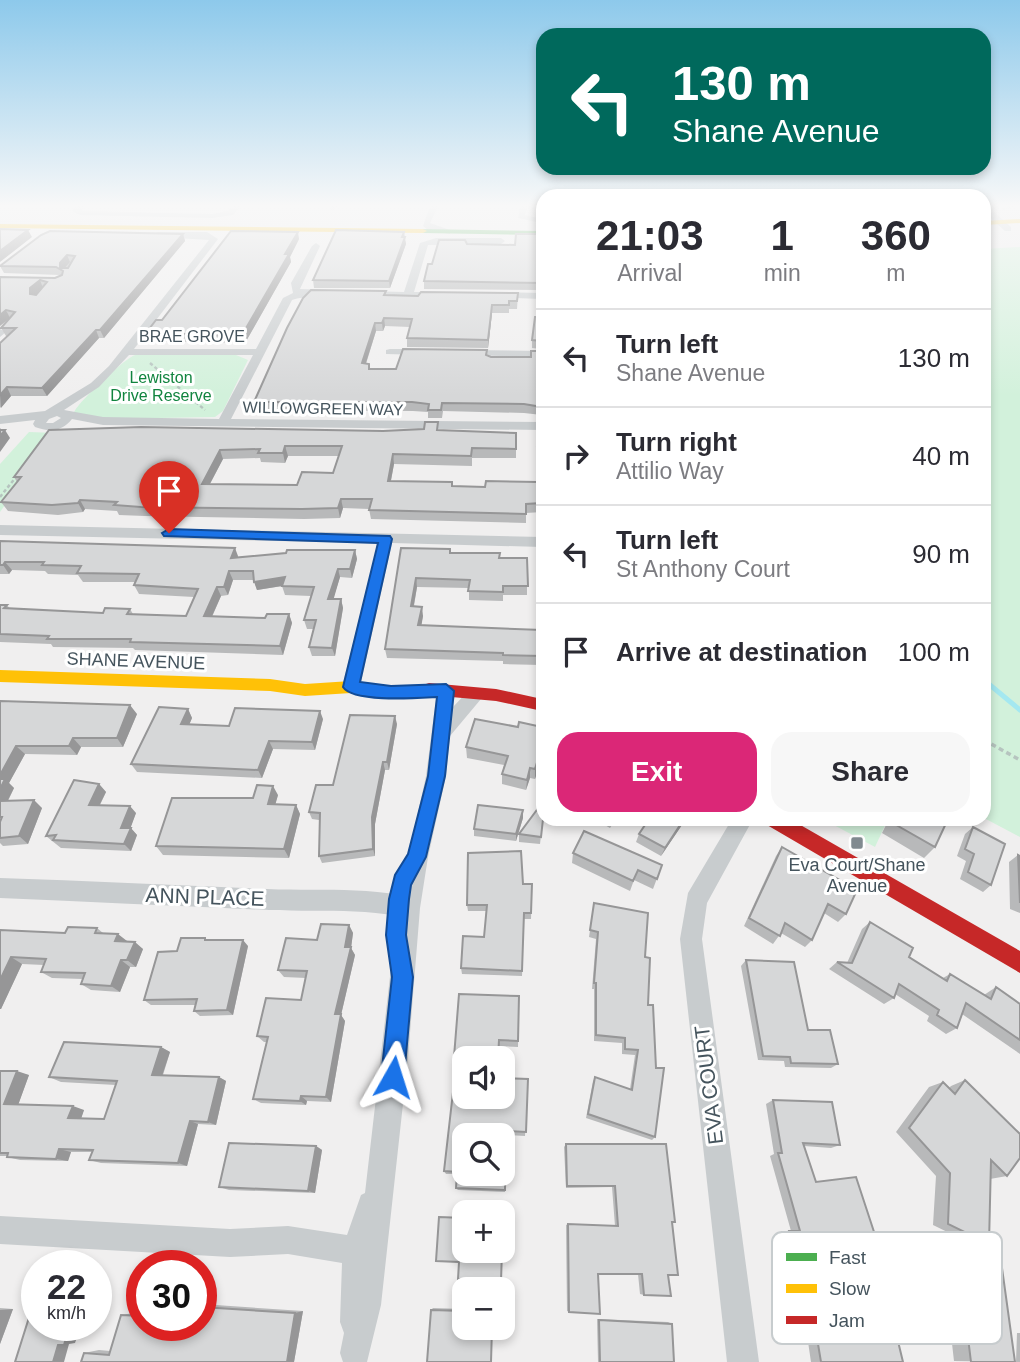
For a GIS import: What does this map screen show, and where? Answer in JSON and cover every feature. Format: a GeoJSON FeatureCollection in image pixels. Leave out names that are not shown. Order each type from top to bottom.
{"type":"FeatureCollection","features":[{"type":"Feature","properties":{"kind":"main road","name":"SHANE AVENUE"},"geometry":{"type":"LineString","coordinates":[[0,676],[270,685],[305,690],[352,680],[391,693],[477,693],[536,704]]}},
{"type":"Feature","properties":{"kind":"main road"},"geometry":{"type":"LineString","coordinates":[[785,826],[1020,963]]}},
{"type":"Feature","properties":{"kind":"street"},"geometry":{"type":"LineString","coordinates":[[48,420],[131,352],[192,270]]}},
{"type":"Feature","properties":{"kind":"street"},"geometry":{"type":"LineString","coordinates":[[299,294],[296,283],[303,270]]}},
{"type":"Feature","properties":{"kind":"street"},"geometry":{"type":"LineString","coordinates":[[408,294],[416,270]]}},
{"type":"Feature","properties":{"kind":"street"},"geometry":{"type":"LineString","coordinates":[[225,420],[258,352],[285,306],[299,294],[341,293]]}},
{"type":"Feature","properties":{"kind":"street"},"geometry":{"type":"LineString","coordinates":[[354,293],[448,295]]}},
{"type":"Feature","properties":{"kind":"street"},"geometry":{"type":"LineString","coordinates":[[489,295],[536,296]]}},
{"type":"Feature","properties":{"kind":"street"},"geometry":{"type":"LineString","coordinates":[[386,364],[394,340]]}},
{"type":"Feature","properties":{"kind":"street","name":"BRAE GROVE"},"geometry":{"type":"LineString","coordinates":[[131,352],[258,352]]}},
{"type":"Feature","properties":{"kind":"street"},"geometry":{"type":"LineString","coordinates":[[390,352],[432,352]]}},
{"type":"Feature","properties":{"kind":"street"},"geometry":{"type":"LineString","coordinates":[[460,353],[536,354]]}},
{"type":"Feature","properties":{"kind":"street"},"geometry":{"type":"LineString","coordinates":[[67,415],[83,393]]}},
{"type":"Feature","properties":{"kind":"street","name":"WILLOWGREEN WAY"},"geometry":{"type":"LineString","coordinates":[[48,420],[67,415],[103,421]]}},
{"type":"Feature","properties":{"kind":"street","name":"WILLOWGREEN WAY"},"geometry":{"type":"LineString","coordinates":[[0,420],[225,420],[536,426]]}},
{"type":"Feature","properties":{"kind":"street"},"geometry":{"type":"LineString","coordinates":[[0,530],[536,542]]}},
{"type":"Feature","properties":{"kind":"street"},"geometry":{"type":"LineString","coordinates":[[352,680],[386,539]]}},
{"type":"Feature","properties":{"kind":"street"},"geometry":{"type":"LineString","coordinates":[[354,1358],[366,1305],[364,1253],[380,1168],[402,977],[403,907],[436,776],[446,691]]}},
{"type":"Feature","properties":{"kind":"street"},"geometry":{"type":"LineString","coordinates":[[442,732],[477,693]]}},
{"type":"Feature","properties":{"kind":"street","name":"EVA COURT"},"geometry":{"type":"LineString","coordinates":[[739,826],[696,901],[691,939],[743,1362]]}},
{"type":"Feature","properties":{"kind":"street","name":"ANN PLACE"},"geometry":{"type":"LineString","coordinates":[[0,888],[283,900],[352,899],[403,907]]}},
{"type":"Feature","properties":{"kind":"street"},"geometry":{"type":"LineString","coordinates":[[0,1230],[230,1243],[288,1240],[364,1253]]}},
{"type":"Feature","properties":{"kind":"path"},"geometry":{"type":"LineString","coordinates":[[131,352],[213,416],[225,420]]}},
{"type":"Feature","properties":{"kind":"path"},"geometry":{"type":"LineString","coordinates":[[0,497],[18,475]]}},
{"type":"Feature","properties":{"kind":"path"},"geometry":{"type":"LineString","coordinates":[[991,744],[1020,760]]}},
{"type":"Feature","properties":{"kind":"green space"},"geometry":{"type":"Polygon","coordinates":[[[991,270],[1020,270],[1020,837],[991,822],[991,270]]]}},
{"type":"Feature","properties":{"kind":"green space","name":"Lewiston Drive Reserve"},"geometry":{"type":"Polygon","coordinates":[[[135,355],[236,355],[248,360],[223,411],[215,417],[102,419],[74,413],[102,382],[135,355]]]}},
{"type":"Feature","properties":{"kind":"green space"},"geometry":{"type":"Polygon","coordinates":[[[29,432],[56,433],[0,512],[0,464],[29,432]]]}},
{"type":"Feature","properties":{"kind":"green space"},"geometry":{"type":"Polygon","coordinates":[[[836,826],[885,826],[875,847],[836,826]]]}},
{"type":"Feature","properties":{"kind":"building"},"geometry":{"type":"Polygon","coordinates":[[[60,270],[152,270],[100,330],[96,330],[42,388],[7,387],[0,395],[0,343],[16,328],[1,328],[15,312],[6,310],[0,315],[0,277],[55,278],[62,275],[60,270]],[[40,280],[30,288],[30,294],[36,295],[47,282],[40,280]]]}},
{"type":"Feature","properties":{"kind":"building"},"geometry":{"type":"Polygon","coordinates":[[[201,270],[280,270],[242,335],[146,333],[156,320],[162,320],[201,270]]]}},
{"type":"Feature","properties":{"kind":"building"},"geometry":{"type":"Polygon","coordinates":[[[318,270],[393,270],[389,281],[313,280],[318,270]]]}},
{"type":"Feature","properties":{"kind":"building"},"geometry":{"type":"Polygon","coordinates":[[[427,270],[536,270],[536,283],[424,281],[427,270]]]}},
{"type":"Feature","properties":{"kind":"building"},"geometry":{"type":"Polygon","coordinates":[[[311,290],[386,291],[384,295],[418,296],[421,292],[518,293],[517,301],[509,301],[509,305],[492,305],[488,340],[407,338],[412,319],[384,318],[382,323],[375,323],[362,363],[369,364],[369,369],[396,369],[403,349],[487,350],[486,355],[491,357],[531,357],[531,351],[536,351],[536,406],[442,403],[441,410],[428,410],[429,404],[412,402],[254,402],[303,298],[311,290]]]}},
{"type":"Feature","properties":{"kind":"building"},"geometry":{"type":"Polygon","coordinates":[[[535,317],[536,317],[536,340],[532,340],[535,317]]]}},
{"type":"Feature","properties":{"kind":"building"},"geometry":{"type":"Polygon","coordinates":[[[425,422],[438,422],[437,430],[516,433],[516,449],[472,448],[471,456],[393,454],[388,481],[452,482],[452,486],[485,487],[486,481],[536,482],[536,503],[526,504],[526,514],[369,510],[372,499],[341,499],[338,508],[302,509],[141,507],[114,505],[117,502],[80,500],[78,503],[52,505],[1,502],[21,477],[14,477],[49,430],[141,427],[383,431],[424,429],[425,422]],[[285,446],[283,453],[258,453],[260,449],[220,450],[202,484],[297,485],[302,472],[333,473],[342,446],[285,446]]]}},
{"type":"Feature","properties":{"kind":"building"},"geometry":{"type":"Polygon","coordinates":[[[0,541],[235,548],[231,558],[286,553],[287,550],[355,550],[350,569],[338,569],[328,599],[341,599],[332,648],[309,647],[316,620],[304,620],[314,587],[282,586],[285,577],[254,582],[253,571],[229,571],[224,587],[217,587],[204,616],[265,618],[267,614],[289,614],[280,646],[130,642],[131,639],[47,639],[49,636],[0,634],[0,605],[7,605],[4,608],[103,613],[105,608],[130,609],[127,614],[186,616],[198,589],[134,585],[139,574],[77,573],[81,566],[42,565],[44,562],[5,562],[0,565],[0,541]]]}},
{"type":"Feature","properties":{"kind":"building"},"geometry":{"type":"Polygon","coordinates":[[[401,548],[450,549],[450,553],[500,553],[499,558],[527,558],[528,586],[503,586],[503,592],[468,591],[470,580],[416,578],[411,606],[422,607],[418,625],[536,630],[536,656],[385,649],[401,548]]]}},
{"type":"Feature","properties":{"kind":"building"},"geometry":{"type":"Polygon","coordinates":[[[0,701],[130,705],[117,738],[73,738],[69,746],[16,746],[0,775],[0,701]]]}},
{"type":"Feature","properties":{"kind":"building"},"geometry":{"type":"Polygon","coordinates":[[[159,707],[188,709],[181,724],[229,726],[235,708],[320,711],[312,742],[269,741],[258,770],[131,764],[159,707]]]}},
{"type":"Feature","properties":{"kind":"building"},"geometry":{"type":"Polygon","coordinates":[[[350,715],[395,716],[387,762],[383,762],[372,817],[373,849],[319,856],[320,813],[309,812],[316,785],[333,785],[350,715]]]}},
{"type":"Feature","properties":{"kind":"building"},"geometry":{"type":"Polygon","coordinates":[[[475,719],[518,727],[519,722],[536,726],[536,766],[535,769],[530,768],[527,780],[502,774],[508,756],[466,747],[475,719]]]}},
{"type":"Feature","properties":{"kind":"building"},"geometry":{"type":"Polygon","coordinates":[[[74,780],[99,784],[89,805],[130,806],[121,828],[131,828],[124,844],[53,840],[56,835],[46,836],[74,780]]]}},
{"type":"Feature","properties":{"kind":"building"},"geometry":{"type":"Polygon","coordinates":[[[257,785],[273,786],[268,804],[296,805],[284,849],[156,846],[172,798],[253,798],[257,785]]]}},
{"type":"Feature","properties":{"kind":"building"},"geometry":{"type":"Polygon","coordinates":[[[34,800],[19,836],[0,838],[0,801],[34,800]]]}},
{"type":"Feature","properties":{"kind":"building"},"geometry":{"type":"Polygon","coordinates":[[[478,805],[523,810],[516,834],[474,829],[478,805]]]}},
{"type":"Feature","properties":{"kind":"building"},"geometry":{"type":"Polygon","coordinates":[[[536,811],[536,826],[542,826],[541,837],[519,834],[536,811]]]}},
{"type":"Feature","properties":{"kind":"building"},"geometry":{"type":"Polygon","coordinates":[[[644,826],[679,826],[665,848],[639,834],[644,826]]]}},
{"type":"Feature","properties":{"kind":"building"},"geometry":{"type":"Polygon","coordinates":[[[898,826],[945,826],[935,847],[898,826]]]}},
{"type":"Feature","properties":{"kind":"building"},"geometry":{"type":"Polygon","coordinates":[[[973,827],[1005,844],[991,885],[968,872],[974,854],[965,849],[973,827]]]}},
{"type":"Feature","properties":{"kind":"building"},"geometry":{"type":"Polygon","coordinates":[[[584,831],[662,865],[657,879],[638,870],[633,881],[573,853],[584,831]]]}},
{"type":"Feature","properties":{"kind":"building"},"geometry":{"type":"Polygon","coordinates":[[[782,847],[857,890],[846,914],[828,904],[812,940],[785,923],[780,936],[749,918],[782,847]]]}},
{"type":"Feature","properties":{"kind":"building"},"geometry":{"type":"Polygon","coordinates":[[[521,851],[523,884],[532,884],[531,913],[524,913],[522,971],[461,968],[463,936],[484,937],[487,905],[467,905],[468,853],[521,851]]]}},
{"type":"Feature","properties":{"kind":"building"},"geometry":{"type":"Polygon","coordinates":[[[1018,855],[1020,856],[1020,903],[1018,855]]]}},
{"type":"Feature","properties":{"kind":"building"},"geometry":{"type":"Polygon","coordinates":[[[594,903],[648,913],[645,957],[650,958],[648,1005],[653,1005],[656,1068],[664,1068],[655,1137],[588,1114],[595,1077],[632,1090],[638,1050],[625,1049],[625,1038],[596,1035],[594,983],[598,932],[590,930],[594,903]]]}},
{"type":"Feature","properties":{"kind":"building"},"geometry":{"type":"Polygon","coordinates":[[[870,922],[913,948],[909,957],[947,981],[950,974],[991,999],[996,987],[1020,1004],[1020,1040],[966,1003],[957,1028],[937,1015],[939,1010],[899,984],[894,998],[837,962],[852,963],[870,922]]]}},
{"type":"Feature","properties":{"kind":"building"},"geometry":{"type":"Polygon","coordinates":[[[321,924],[349,925],[345,947],[351,947],[335,1014],[341,1014],[326,1097],[301,1096],[300,1101],[253,1099],[268,1037],[257,1036],[266,998],[301,1000],[307,971],[278,970],[286,938],[317,940],[321,924]]]}},
{"type":"Feature","properties":{"kind":"building"},"geometry":{"type":"Polygon","coordinates":[[[68,927],[97,928],[95,933],[118,934],[115,941],[135,942],[127,960],[121,960],[111,986],[81,984],[85,973],[41,972],[46,959],[11,957],[0,980],[0,930],[65,933],[68,927]]]}},
{"type":"Feature","properties":{"kind":"building"},"geometry":{"type":"Polygon","coordinates":[[[181,938],[243,940],[227,1010],[194,1011],[197,999],[144,1000],[158,952],[177,951],[181,938]]]}},
{"type":"Feature","properties":{"kind":"building"},"geometry":{"type":"Polygon","coordinates":[[[746,960],[794,962],[808,1030],[830,1030],[838,1064],[791,1063],[790,1057],[763,1056],[746,960]]]}},
{"type":"Feature","properties":{"kind":"building"},"geometry":{"type":"Polygon","coordinates":[[[459,994],[519,996],[518,1041],[499,1040],[499,1046],[455,1046],[459,994]]]}},
{"type":"Feature","properties":{"kind":"building"},"geometry":{"type":"Polygon","coordinates":[[[64,1042],[161,1047],[152,1075],[219,1077],[208,1122],[190,1121],[178,1163],[89,1160],[93,1150],[59,1149],[56,1159],[7,1157],[8,1153],[0,1153],[0,1071],[17,1071],[4,1104],[73,1106],[68,1118],[104,1119],[117,1081],[49,1077],[64,1042]]]}},
{"type":"Feature","properties":{"kind":"building"},"geometry":{"type":"Polygon","coordinates":[[[515,1078],[528,1079],[526,1132],[515,1131],[515,1123],[452,1123],[452,1172],[444,1171],[452,1101],[452,1109],[515,1109],[515,1078]]]}},
{"type":"Feature","properties":{"kind":"building"},"geometry":{"type":"Polygon","coordinates":[[[965,1080],[1020,1134],[1020,1158],[1007,1176],[991,1160],[989,1232],[964,1232],[948,1224],[950,1173],[909,1128],[943,1082],[955,1094],[965,1080]]]}},
{"type":"Feature","properties":{"kind":"building"},"geometry":{"type":"Polygon","coordinates":[[[773,1100],[832,1102],[840,1145],[803,1143],[816,1182],[856,1177],[874,1232],[789,1232],[800,1231],[778,1153],[782,1153],[773,1100]]]}},
{"type":"Feature","properties":{"kind":"building"},"geometry":{"type":"Polygon","coordinates":[[[229,1143],[316,1146],[308,1191],[219,1187],[229,1143]]]}},
{"type":"Feature","properties":{"kind":"building"},"geometry":{"type":"Polygon","coordinates":[[[566,1144],[666,1144],[678,1275],[668,1275],[671,1296],[644,1295],[642,1274],[598,1274],[600,1314],[569,1312],[568,1224],[618,1226],[615,1186],[567,1186],[566,1144]]]}},
{"type":"Feature","properties":{"kind":"building"},"geometry":{"type":"Polygon","coordinates":[[[456,1186],[505,1186],[505,1190],[456,1186]]]}},
{"type":"Feature","properties":{"kind":"building"},"geometry":{"type":"Polygon","coordinates":[[[439,1217],[452,1218],[452,1262],[436,1261],[439,1217]]]}},
{"type":"Feature","properties":{"kind":"building"},"geometry":{"type":"Polygon","coordinates":[[[459,1263],[502,1263],[501,1277],[458,1277],[459,1263]]]}},
{"type":"Feature","properties":{"kind":"building"},"geometry":{"type":"Polygon","coordinates":[[[1002,1268],[1015,1362],[971,1362],[969,1344],[1002,1344],[1002,1268]]]}},
{"type":"Feature","properties":{"kind":"building"},"geometry":{"type":"Polygon","coordinates":[[[217,1308],[295,1313],[287,1362],[81,1362],[84,1353],[109,1355],[121,1315],[126,1315],[126,1341],[217,1341],[217,1308]]]}},
{"type":"Feature","properties":{"kind":"building"},"geometry":{"type":"Polygon","coordinates":[[[431,1310],[452,1311],[452,1340],[492,1340],[491,1362],[427,1362],[431,1310]]]}},
{"type":"Feature","properties":{"kind":"building"},"geometry":{"type":"Polygon","coordinates":[[[599,1320],[672,1324],[674,1362],[600,1362],[599,1320]]]}},
{"type":"Feature","properties":{"kind":"building"},"geometry":{"type":"Polygon","coordinates":[[[22,1341],[65,1341],[64,1345],[58,1345],[53,1362],[15,1362],[22,1341]]]}},
{"type":"Feature","properties":{"kind":"building"},"geometry":{"type":"Polygon","coordinates":[[[818,1344],[899,1344],[903,1362],[821,1362],[818,1344]]]}},
{"type":"Feature","properties":{"kind":"waterway"},"geometry":{"type":"LineString","coordinates":[[991,686],[1020,710]]}},
{"type":"Feature","properties":{"kind":"traffic: slow"},"geometry":{"type":"LineString","coordinates":[[0,676],[270,685],[305,690],[351,687],[391,693],[446,691]]}},
{"type":"Feature","properties":{"kind":"traffic: jam"},"geometry":{"type":"LineString","coordinates":[[429,689],[496,695],[536,704]]}},
{"type":"Feature","properties":{"kind":"traffic: jam"},"geometry":{"type":"LineString","coordinates":[[785,826],[1020,963]]}},
{"type":"Feature","properties":{"kind":"place","name":"Eva Court/Shane Avenue"},"geometry":{"type":"Point","coordinates":[857,843]}},
{"type":"Feature","properties":{"kind":"route"},"geometry":{"type":"LineString","coordinates":[[169,533],[386,539],[351,687],[391,693],[446,691],[438,768],[417,857],[406,873],[400,889],[396,935],[402,977],[393,1077]]}}]}
